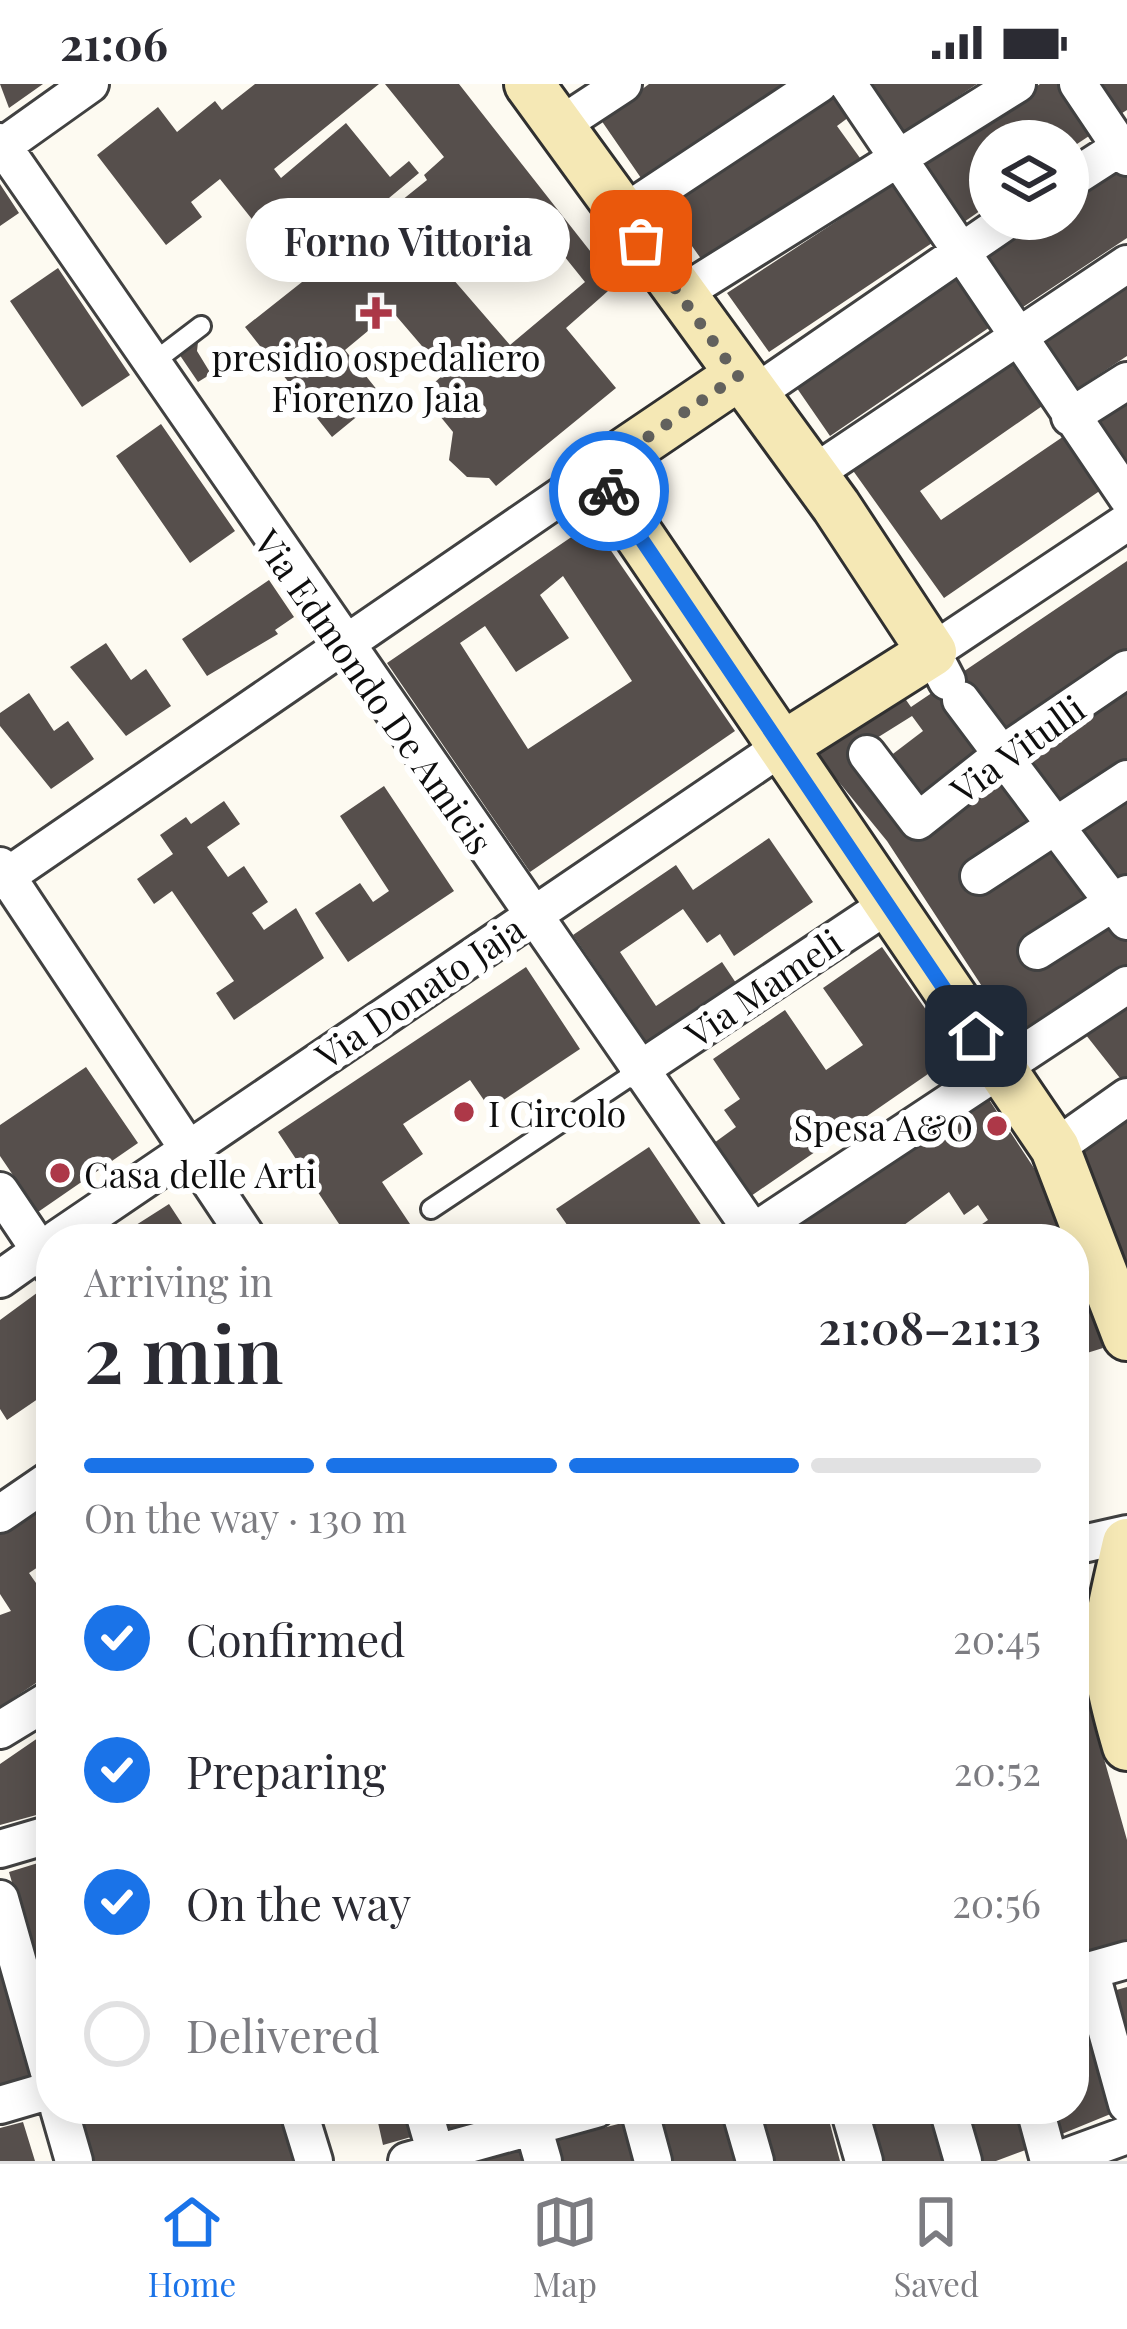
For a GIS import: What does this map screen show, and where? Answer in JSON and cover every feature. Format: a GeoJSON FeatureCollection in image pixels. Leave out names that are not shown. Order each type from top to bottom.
{"type":"FeatureCollection","features":[{"type":"Feature","properties":{"kind":"street"},"geometry":{"type":"LineString","coordinates":[[1,145],[90,84]]}},
{"type":"Feature","properties":{"kind":"street"},"geometry":{"type":"LineString","coordinates":[[529,84],[813,474],[947,678],[1005,752],[1056,829],[1122,906],[1037,951]]}},
{"type":"Feature","properties":{"kind":"street"},"geometry":{"type":"LineString","coordinates":[[559,126],[623,84]]}},
{"type":"Feature","properties":{"kind":"street"},"geometry":{"type":"LineString","coordinates":[[621,214],[819,84]]}},
{"type":"Feature","properties":{"kind":"street"},"geometry":{"type":"LineString","coordinates":[[848,84],[1127,496]]}},
{"type":"Feature","properties":{"kind":"street"},"geometry":{"type":"LineString","coordinates":[[681,294],[1017,84]]}},
{"type":"Feature","properties":{"kind":"street"},"geometry":{"type":"LineString","coordinates":[[1078,84],[1125,149],[1089,169]]}},
{"type":"Feature","properties":{"kind":"street","name":"Via Edmondo De Amicis"},"geometry":{"type":"LineString","coordinates":[[1,145],[740,1224]]}},
{"type":"Feature","properties":{"kind":"street"},"geometry":{"type":"LineString","coordinates":[[238,1224],[2,875],[596,472],[746,385],[976,240]]}},
{"type":"Feature","properties":{"kind":"street"},"geometry":{"type":"LineString","coordinates":[[813,474],[1127,264]]}},
{"type":"Feature","properties":{"kind":"street"},"geometry":{"type":"LineString","coordinates":[[1070,417],[1127,380]]}},
{"type":"Feature","properties":{"kind":"street"},"geometry":{"type":"LineString","coordinates":[[596,472],[1055,1148],[1084,1224]]}},
{"type":"Feature","properties":{"kind":"street"},"geometry":{"type":"LineString","coordinates":[[783,746],[947,678],[1127,522]]}},
{"type":"Feature","properties":{"kind":"street","name":"Via Vitulli"},"geometry":{"type":"LineString","coordinates":[[867,754],[918,821],[1005,752],[1127,669]]}},
{"type":"Feature","properties":{"kind":"street","name":"Via Donato Jaja"},"geometry":{"type":"LineString","coordinates":[[85,1224],[188,1148],[783,746]]}},
{"type":"Feature","properties":{"kind":"street"},"geometry":{"type":"LineString","coordinates":[[979,876],[1127,779]]}},
{"type":"Feature","properties":{"kind":"street","name":"Via Mameli"},"geometry":{"type":"LineString","coordinates":[[638,1071],[889,904]]}},
{"type":"Feature","properties":{"kind":"street"},"geometry":{"type":"LineString","coordinates":[[766,1224],[1127,985]]}},
{"type":"Feature","properties":{"kind":"street"},"geometry":{"type":"LineString","coordinates":[[1055,1148],[1127,1097]]}},
{"type":"Feature","properties":{"kind":"street"},"geometry":{"type":"LineString","coordinates":[[0,1191],[36,1233]]}},
{"type":"Feature","properties":{"kind":"street"},"geometry":{"type":"LineString","coordinates":[[1089,1237],[1127,1336]]}},
{"type":"Feature","properties":{"kind":"street","name":"Via Donato Jaja"},"geometry":{"type":"LineString","coordinates":[[0,1279],[36,1258]]}},
{"type":"Feature","properties":{"kind":"street"},"geometry":{"type":"LineString","coordinates":[[0,1514],[36,1489]]}},
{"type":"Feature","properties":{"kind":"street"},"geometry":{"type":"LineString","coordinates":[[1089,1544],[1127,1539],[1103,1653],[1127,1745]]}},
{"type":"Feature","properties":{"kind":"street"},"geometry":{"type":"LineString","coordinates":[[0,1730],[36,1708]]}},
{"type":"Feature","properties":{"kind":"street"},"geometry":{"type":"LineString","coordinates":[[0,1849],[36,1838]]}},
{"type":"Feature","properties":{"kind":"street"},"geometry":{"type":"LineString","coordinates":[[0,1899],[7,1953],[36,2037]]}},
{"type":"Feature","properties":{"kind":"street"},"geometry":{"type":"LineString","coordinates":[[1089,1971],[1127,1960]]}},
{"type":"Feature","properties":{"kind":"street"},"geometry":{"type":"LineString","coordinates":[[1089,1993],[1127,2104]]}},
{"type":"Feature","properties":{"kind":"street"},"geometry":{"type":"LineString","coordinates":[[0,2105],[36,2094]]}},
{"type":"Feature","properties":{"kind":"street"},"geometry":{"type":"LineString","coordinates":[[63,2124],[74,2161]]}},
{"type":"Feature","properties":{"kind":"street"},"geometry":{"type":"LineString","coordinates":[[303,2124],[314,2161]]}},
{"type":"Feature","properties":{"kind":"street"},"geometry":{"type":"LineString","coordinates":[[424,2124],[427,2158],[535,2132]]}},
{"type":"Feature","properties":{"kind":"street"},"geometry":{"type":"LineString","coordinates":[[643,2124],[653,2161]]}},
{"type":"Feature","properties":{"kind":"street"},"geometry":{"type":"LineString","coordinates":[[744,2124],[755,2161]]}},
{"type":"Feature","properties":{"kind":"street"},"geometry":{"type":"LineString","coordinates":[[853,2124],[864,2161]]}},
{"type":"Feature","properties":{"kind":"street"},"geometry":{"type":"LineString","coordinates":[[952,2124],[963,2161]]}},
{"type":"Feature","properties":{"kind":"street"},"geometry":{"type":"LineString","coordinates":[[1040,2124],[1052,2161],[1127,2135]]}},
{"type":"Feature","properties":{"kind":"lane"},"geometry":{"type":"LineString","coordinates":[[152,364],[201,326]]}},
{"type":"Feature","properties":{"kind":"lane"},"geometry":{"type":"LineString","coordinates":[[431,1209],[638,1071]]}},
{"type":"Feature","properties":{"kind":"building"},"geometry":{"type":"Polygon","coordinates":[[[0,84],[43,84],[9,108],[0,84]]]}},
{"type":"Feature","properties":{"kind":"building"},"geometry":{"type":"Polygon","coordinates":[[[255,84],[379,84],[274,169],[281,178],[346,123],[390,177],[409,161],[419,173],[335,243],[340,250],[427,180],[424,175],[444,157],[385,84],[459,84],[616,284],[566,328],[616,388],[496,486],[489,478],[467,477],[449,460],[453,432],[422,394],[445,373],[392,311],[345,350],[382,396],[332,437],[245,327],[302,282],[220,179],[191,202],[202,217],[166,245],[97,155],[158,107],[177,132],[215,101],[222,110],[255,84]],[[523,205],[446,271],[510,345],[585,282],[523,205]]]}},
{"type":"Feature","properties":{"kind":"building"},"geometry":{"type":"Polygon","coordinates":[[[649,84],[784,84],[641,178],[601,120],[649,84]]]}},
{"type":"Feature","properties":{"kind":"building"},"geometry":{"type":"Polygon","coordinates":[[[866,84],[977,84],[900,135],[866,84]]]}},
{"type":"Feature","properties":{"kind":"building"},"geometry":{"type":"Polygon","coordinates":[[[1040,84],[1064,84],[1087,120],[986,120],[1040,84]]]}},
{"type":"Feature","properties":{"kind":"building"},"geometry":{"type":"Polygon","coordinates":[[[1098,84],[1127,84],[1127,110],[1119,115],[1098,84]]]}},
{"type":"Feature","properties":{"kind":"building"},"geometry":{"type":"Polygon","coordinates":[[[840,89],[857,111],[837,126],[860,158],[704,263],[665,208],[840,89]]]}},
{"type":"Feature","properties":{"kind":"building"},"geometry":{"type":"Polygon","coordinates":[[[969,131],[969,218],[961,224],[920,164],[969,131]]]}},
{"type":"Feature","properties":{"kind":"building"},"geometry":{"type":"Polygon","coordinates":[[[1117,162],[1127,177],[1127,238],[1017,311],[979,253],[999,240],[1089,240],[1089,180],[1117,162]]]}},
{"type":"Feature","properties":{"kind":"building"},"geometry":{"type":"Polygon","coordinates":[[[898,181],[938,239],[769,352],[727,293],[898,181]]]}},
{"type":"Feature","properties":{"kind":"building"},"geometry":{"type":"Polygon","coordinates":[[[0,184],[19,213],[0,226],[0,184]]]}},
{"type":"Feature","properties":{"kind":"building"},"geometry":{"type":"Polygon","coordinates":[[[58,268],[130,375],[82,407],[10,301],[58,268]]]}},
{"type":"Feature","properties":{"kind":"building"},"geometry":{"type":"Polygon","coordinates":[[[955,268],[993,325],[830,436],[792,381],[955,268]]]}},
{"type":"Feature","properties":{"kind":"building"},"geometry":{"type":"Polygon","coordinates":[[[1127,281],[1127,356],[1072,392],[1036,342],[1127,281]]]}},
{"type":"Feature","properties":{"kind":"building"},"geometry":{"type":"Polygon","coordinates":[[[198,342],[197,351],[211,374],[198,382],[177,351],[198,342]]]}},
{"type":"Feature","properties":{"kind":"building"},"geometry":{"type":"Polygon","coordinates":[[[1014,358],[1045,404],[920,491],[941,520],[1067,434],[1101,490],[944,598],[849,465],[1014,358]]]}},
{"type":"Feature","properties":{"kind":"building"},"geometry":{"type":"Polygon","coordinates":[[[1127,395],[1127,480],[1089,421],[1127,395]]]}},
{"type":"Feature","properties":{"kind":"building"},"geometry":{"type":"Polygon","coordinates":[[[161,424],[235,531],[190,563],[116,456],[161,424]]]}},
{"type":"Feature","properties":{"kind":"building"},"geometry":{"type":"Polygon","coordinates":[[[592,523],[735,731],[530,872],[387,663],[592,523]],[[563,576],[540,595],[569,638],[516,672],[485,626],[460,643],[528,749],[632,681],[563,576]]]}},
{"type":"Feature","properties":{"kind":"building"},"geometry":{"type":"Polygon","coordinates":[[[1127,561],[1127,655],[915,807],[881,763],[923,731],[912,716],[856,751],[919,835],[1004,771],[1127,935],[1127,973],[1021,1046],[887,841],[807,743],[899,690],[911,707],[1127,561]]]}},
{"type":"Feature","properties":{"kind":"building"},"geometry":{"type":"Polygon","coordinates":[[[269,580],[294,617],[275,630],[278,634],[207,676],[182,639],[269,580]]]}},
{"type":"Feature","properties":{"kind":"building"},"geometry":{"type":"Polygon","coordinates":[[[106,643],[131,680],[146,669],[171,706],[126,736],[70,667],[106,643]]]}},
{"type":"Feature","properties":{"kind":"building"},"geometry":{"type":"Polygon","coordinates":[[[1127,684],[1127,762],[1059,809],[1022,759],[1127,684]]]}},
{"type":"Feature","properties":{"kind":"building"},"geometry":{"type":"Polygon","coordinates":[[[29,693],[54,731],[68,721],[94,759],[51,789],[0,726],[0,713],[29,693]]]}},
{"type":"Feature","properties":{"kind":"building"},"geometry":{"type":"Polygon","coordinates":[[[384,786],[454,891],[348,962],[315,913],[360,883],[373,902],[389,891],[340,816],[384,786]]]}},
{"type":"Feature","properties":{"kind":"building"},"geometry":{"type":"Polygon","coordinates":[[[1127,791],[1127,877],[1118,883],[1075,828],[1127,791]]]}},
{"type":"Feature","properties":{"kind":"building"},"geometry":{"type":"Polygon","coordinates":[[[224,801],[240,824],[207,847],[228,877],[244,866],[268,902],[252,913],[264,930],[296,908],[324,958],[234,1020],[216,993],[234,981],[172,891],[154,904],[137,879],[173,854],[160,835],[186,817],[191,824],[224,801]]]}},
{"type":"Feature","properties":{"kind":"building"},"geometry":{"type":"Polygon","coordinates":[[[769,838],[813,902],[734,956],[720,934],[707,943],[683,909],[620,952],[656,1006],[722,962],[738,986],[649,1046],[573,935],[676,865],[693,890],[769,838]]]}},
{"type":"Feature","properties":{"kind":"building"},"geometry":{"type":"Polygon","coordinates":[[[882,947],[957,1054],[751,1196],[714,1143],[736,1127],[724,1110],[740,1099],[713,1059],[785,1010],[826,1070],[863,1045],[823,988],[882,947]]]}},
{"type":"Feature","properties":{"kind":"building"},"geometry":{"type":"Polygon","coordinates":[[[526,967],[580,1049],[490,1109],[470,1080],[403,1124],[423,1154],[382,1182],[410,1224],[339,1224],[278,1132],[526,967]]]}},
{"type":"Feature","properties":{"kind":"building"},"geometry":{"type":"Polygon","coordinates":[[[1127,1000],[1127,1087],[1082,1030],[1127,1000]]]}},
{"type":"Feature","properties":{"kind":"building"},"geometry":{"type":"Polygon","coordinates":[[[86,1067],[138,1143],[38,1212],[0,1156],[0,1125],[86,1067]]]}},
{"type":"Feature","properties":{"kind":"building"},"geometry":{"type":"Polygon","coordinates":[[[988,1098],[1055,1200],[1063,1224],[982,1224],[988,1220],[978,1205],[964,1215],[949,1192],[905,1224],[799,1224],[988,1098]]]}},
{"type":"Feature","properties":{"kind":"building"},"geometry":{"type":"Polygon","coordinates":[[[1127,1114],[1127,1262],[1074,1149],[1127,1114]]]}},
{"type":"Feature","properties":{"kind":"building"},"geometry":{"type":"Polygon","coordinates":[[[649,1147],[701,1224],[566,1224],[556,1209],[649,1147]]]}},
{"type":"Feature","properties":{"kind":"building"},"geometry":{"type":"Polygon","coordinates":[[[169,1204],[182,1224],[138,1224],[169,1204]]]}},
{"type":"Feature","properties":{"kind":"building"},"geometry":{"type":"Polygon","coordinates":[[[36,1294],[36,1400],[7,1420],[0,1409],[0,1320],[36,1294]]]}},
{"type":"Feature","properties":{"kind":"building"},"geometry":{"type":"Polygon","coordinates":[[[1089,1306],[1103,1348],[1089,1352],[1089,1306]]]}},
{"type":"Feature","properties":{"kind":"building"},"geometry":{"type":"Polygon","coordinates":[[[36,1510],[36,1568],[29,1573],[36,1583],[36,1683],[0,1707],[0,1615],[11,1611],[0,1594],[0,1533],[36,1510]]]}},
{"type":"Feature","properties":{"kind":"building"},"geometry":{"type":"Polygon","coordinates":[[[1089,1706],[1127,1840],[1127,1951],[1089,1961],[1089,1706]]]}},
{"type":"Feature","properties":{"kind":"building"},"geometry":{"type":"Polygon","coordinates":[[[36,1739],[36,1815],[0,1825],[0,1764],[36,1739]]]}},
{"type":"Feature","properties":{"kind":"building"},"geometry":{"type":"Polygon","coordinates":[[[36,1864],[36,1966],[9,1872],[36,1864]]]}},
{"type":"Feature","properties":{"kind":"building"},"geometry":{"type":"Polygon","coordinates":[[[0,1966],[32,2076],[0,2085],[0,1966]]]}},
{"type":"Feature","properties":{"kind":"building"},"geometry":{"type":"Polygon","coordinates":[[[1127,1987],[1127,2065],[1106,1993],[1127,1987]]]}},
{"type":"Feature","properties":{"kind":"building"},"geometry":{"type":"Polygon","coordinates":[[[1089,2020],[1113,2113],[1089,2123],[1089,2020]]]}},
{"type":"Feature","properties":{"kind":"building"},"geometry":{"type":"Polygon","coordinates":[[[23,2122],[35,2161],[0,2161],[0,2128],[23,2122]]]}},
{"type":"Feature","properties":{"kind":"building"},"geometry":{"type":"Polygon","coordinates":[[[81,2124],[285,2124],[295,2161],[92,2161],[81,2124]]]}},
{"type":"Feature","properties":{"kind":"building"},"geometry":{"type":"Polygon","coordinates":[[[378,2124],[408,2124],[411,2137],[383,2145],[378,2124]]]}},
{"type":"Feature","properties":{"kind":"building"},"geometry":{"type":"Polygon","coordinates":[[[445,2124],[497,2124],[449,2138],[445,2124]]]}},
{"type":"Feature","properties":{"kind":"building"},"geometry":{"type":"Polygon","coordinates":[[[622,2124],[633,2161],[562,2161],[556,2140],[622,2124]]]}},
{"type":"Feature","properties":{"kind":"building"},"geometry":{"type":"Polygon","coordinates":[[[658,2124],[728,2124],[738,2161],[668,2161],[658,2124]]]}},
{"type":"Feature","properties":{"kind":"building"},"geometry":{"type":"Polygon","coordinates":[[[758,2124],[830,2124],[840,2161],[767,2161],[758,2124]]]}},
{"type":"Feature","properties":{"kind":"building"},"geometry":{"type":"Polygon","coordinates":[[[858,2124],[934,2124],[943,2161],[868,2161],[858,2124]]]}},
{"type":"Feature","properties":{"kind":"building"},"geometry":{"type":"Polygon","coordinates":[[[960,2124],[1025,2124],[1031,2148],[996,2161],[970,2161],[960,2124]]]}},
{"type":"Feature","properties":{"kind":"building"},"geometry":{"type":"Polygon","coordinates":[[[1048,2124],[1086,2124],[1052,2138],[1048,2124]]]}},
{"type":"Feature","properties":{"kind":"building"},"geometry":{"type":"Polygon","coordinates":[[[524,2147],[528,2161],[480,2161],[480,2160],[524,2147]]]}},
{"type":"Feature","properties":{"kind":"way so far"},"geometry":{"type":"LineString","coordinates":[[609,491],[596,472],[738,376],[641,241]]}},
{"type":"Feature","properties":{"kind":"place","name":"Forno Vittoria"},"geometry":{"type":"Point","coordinates":[641,241]}},
{"type":"Feature","properties":{"kind":"place","name":"presidio ospedaliero Fiorenzo Jaia"},"geometry":{"type":"Point","coordinates":[376,313]}},
{"type":"Feature","properties":{"kind":"place","name":"I Circolo"},"geometry":{"type":"Point","coordinates":[464,1112]}},
{"type":"Feature","properties":{"kind":"place","name":"Spesa A&O"},"geometry":{"type":"Point","coordinates":[997,1126]}},
{"type":"Feature","properties":{"kind":"place","name":"Casa delle Arti"},"geometry":{"type":"Point","coordinates":[60,1173]}},
{"type":"Feature","properties":{"kind":"route"},"geometry":{"type":"LineString","coordinates":[[609,491],[976,1036]]}}]}
